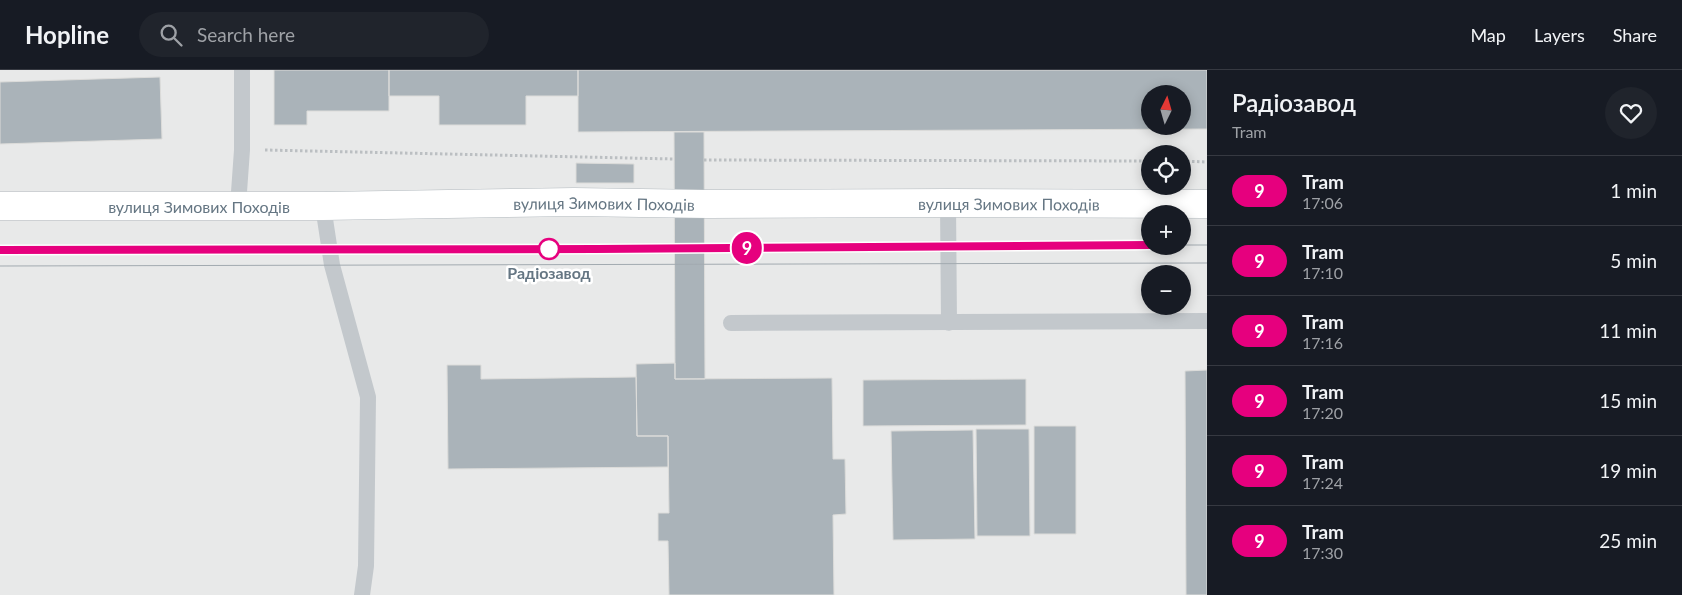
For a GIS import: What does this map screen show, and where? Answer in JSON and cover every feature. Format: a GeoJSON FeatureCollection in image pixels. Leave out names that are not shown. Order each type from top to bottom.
{"type":"FeatureCollection","features":[{"type":"Feature","properties":{"kind":"main road","name":"вулиця Зимових Походів"},"geometry":{"type":"LineString","coordinates":[[0,206],[323,206],[574,202],[708,204],[1207,204]]}},
{"type":"Feature","properties":{"kind":"lane"},"geometry":{"type":"LineString","coordinates":[[238,206],[242,150],[242,70]]}},
{"type":"Feature","properties":{"kind":"lane"},"geometry":{"type":"LineString","coordinates":[[948,203],[949,323]]}},
{"type":"Feature","properties":{"kind":"lane"},"geometry":{"type":"LineString","coordinates":[[323,206],[332,266],[368,397],[366,566],[362,595]]}},
{"type":"Feature","properties":{"kind":"lane"},"geometry":{"type":"LineString","coordinates":[[731,323],[1207,321]]}},
{"type":"Feature","properties":{"kind":"path"},"geometry":{"type":"LineString","coordinates":[[242,150],[674,159]]}},
{"type":"Feature","properties":{"kind":"path"},"geometry":{"type":"LineString","coordinates":[[704,160],[1141,161]]}},
{"type":"Feature","properties":{"kind":"path"},"geometry":{"type":"LineString","coordinates":[[1191,162],[1207,162]]}},
{"type":"Feature","properties":{"kind":"shaded area"},"geometry":{"type":"Polygon","coordinates":[[[0,70],[1207,70],[1207,595],[0,595],[0,70]]]}},
{"type":"Feature","properties":{"kind":"building"},"geometry":{"type":"Polygon","coordinates":[[[274,70],[389,70],[389,111],[307,111],[307,125],[274,125],[274,70]]]}},
{"type":"Feature","properties":{"kind":"building"},"geometry":{"type":"Polygon","coordinates":[[[389,70],[578,70],[578,96],[526,96],[526,125],[439,125],[439,96],[389,96],[389,70]]]}},
{"type":"Feature","properties":{"kind":"building"},"geometry":{"type":"Polygon","coordinates":[[[578,70],[1207,70],[1207,129],[1191,129],[1191,85],[1141,85],[1141,129],[578,132],[578,70]]]}},
{"type":"Feature","properties":{"kind":"building"},"geometry":{"type":"Polygon","coordinates":[[[160,77],[162,139],[0,144],[0,82],[160,77]]]}},
{"type":"Feature","properties":{"kind":"building"},"geometry":{"type":"Polygon","coordinates":[[[674,132],[704,132],[705,379],[675,379],[674,132]]]}},
{"type":"Feature","properties":{"kind":"building"},"geometry":{"type":"Polygon","coordinates":[[[576,163],[634,164],[634,183],[576,183],[576,163]]]}},
{"type":"Feature","properties":{"kind":"building"},"geometry":{"type":"Polygon","coordinates":[[[675,363],[675,379],[832,378],[833,459],[845,459],[846,514],[833,515],[834,595],[669,595],[668,541],[658,541],[658,513],[669,513],[668,436],[637,436],[636,364],[675,363]]]}},
{"type":"Feature","properties":{"kind":"building"},"geometry":{"type":"Polygon","coordinates":[[[447,365],[481,365],[481,379],[636,377],[637,436],[668,436],[668,467],[448,469],[447,365]]]}},
{"type":"Feature","properties":{"kind":"building"},"geometry":{"type":"Polygon","coordinates":[[[1207,370],[1207,595],[1186,595],[1185,371],[1207,370]]]}},
{"type":"Feature","properties":{"kind":"building"},"geometry":{"type":"Polygon","coordinates":[[[1026,379],[1026,425],[863,426],[863,380],[1026,379]]]}},
{"type":"Feature","properties":{"kind":"building"},"geometry":{"type":"Polygon","coordinates":[[[1034,426],[1076,426],[1076,534],[1034,534],[1034,426]]]}},
{"type":"Feature","properties":{"kind":"building"},"geometry":{"type":"Polygon","coordinates":[[[976,429],[1029,429],[1030,536],[977,536],[976,429]]]}},
{"type":"Feature","properties":{"kind":"building"},"geometry":{"type":"Polygon","coordinates":[[[973,430],[975,539],[893,540],[891,431],[973,430]]]}},
{"type":"Feature","properties":{"kind":"tram line"},"geometry":{"type":"LineString","coordinates":[[0,249],[596,249],[1141,245]]}},
{"type":"Feature","properties":{"kind":"tram line","name":"9"},"geometry":{"type":"LineString","coordinates":[[0,250],[596,249],[1141,245]]}},
{"type":"Feature","properties":{"kind":"tram line"},"geometry":{"type":"LineString","coordinates":[[1191,245],[1207,245]]}},
{"type":"Feature","properties":{"kind":"tram line"},"geometry":{"type":"LineString","coordinates":[[0,266],[1207,263]]}},
{"type":"Feature","properties":{"kind":"place","name":"Радіозавод"},"geometry":{"type":"Point","coordinates":[549,249]}}]}
